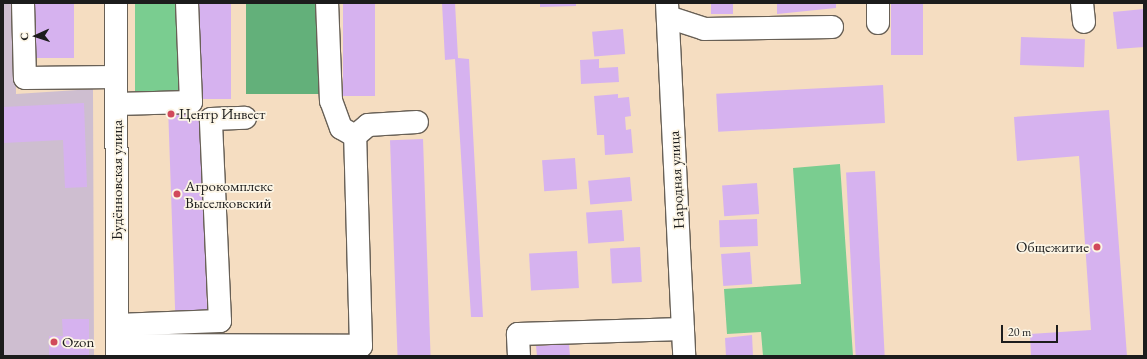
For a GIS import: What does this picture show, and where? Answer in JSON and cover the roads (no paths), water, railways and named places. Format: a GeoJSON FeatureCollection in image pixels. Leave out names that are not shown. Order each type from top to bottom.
{"type":"FeatureCollection","features":[{"type":"Feature","properties":{"kind":"street"},"geometry":{"type":"LineString","coordinates":[[24,3],[25,78],[116,77]]}},
{"type":"Feature","properties":{"kind":"street","name":"Будённовская улица"},"geometry":{"type":"LineString","coordinates":[[116,3],[117,342]]}},
{"type":"Feature","properties":{"kind":"street"},"geometry":{"type":"LineString","coordinates":[[116,104],[191,102],[187,3]]}},
{"type":"Feature","properties":{"kind":"street"},"geometry":{"type":"LineString","coordinates":[[327,3],[331,101],[341,128],[355,136]]}},
{"type":"Feature","properties":{"kind":"street"},"geometry":{"type":"LineString","coordinates":[[668,10],[704,29],[832,27]]}},
{"type":"Feature","properties":{"kind":"street","name":"Народная улица"},"geometry":{"type":"LineString","coordinates":[[668,10],[684,356]]}},
{"type":"Feature","properties":{"kind":"street"},"geometry":{"type":"LineString","coordinates":[[117,342],[220,320],[211,119],[245,118]]}},
{"type":"Feature","properties":{"kind":"street"},"geometry":{"type":"LineString","coordinates":[[355,136],[368,125],[417,122]]}},
{"type":"Feature","properties":{"kind":"street"},"geometry":{"type":"LineString","coordinates":[[117,342],[361,351],[355,136]]}},
{"type":"Feature","properties":{"kind":"street"},"geometry":{"type":"LineString","coordinates":[[519,356],[518,334],[683,329]]}},
{"type":"Feature","properties":{"kind":"place","name":"Центр Инвест"},"geometry":{"type":"Point","coordinates":[171,114]}},
{"type":"Feature","properties":{"kind":"place","name":"Агрокомплекс Выселковский"},"geometry":{"type":"Point","coordinates":[177,194]}},
{"type":"Feature","properties":{"kind":"place","name":"Общежитие"},"geometry":{"type":"Point","coordinates":[1097,247]}},
{"type":"Feature","properties":{"kind":"place","name":"Ozon"},"geometry":{"type":"Point","coordinates":[54,342]}}]}
